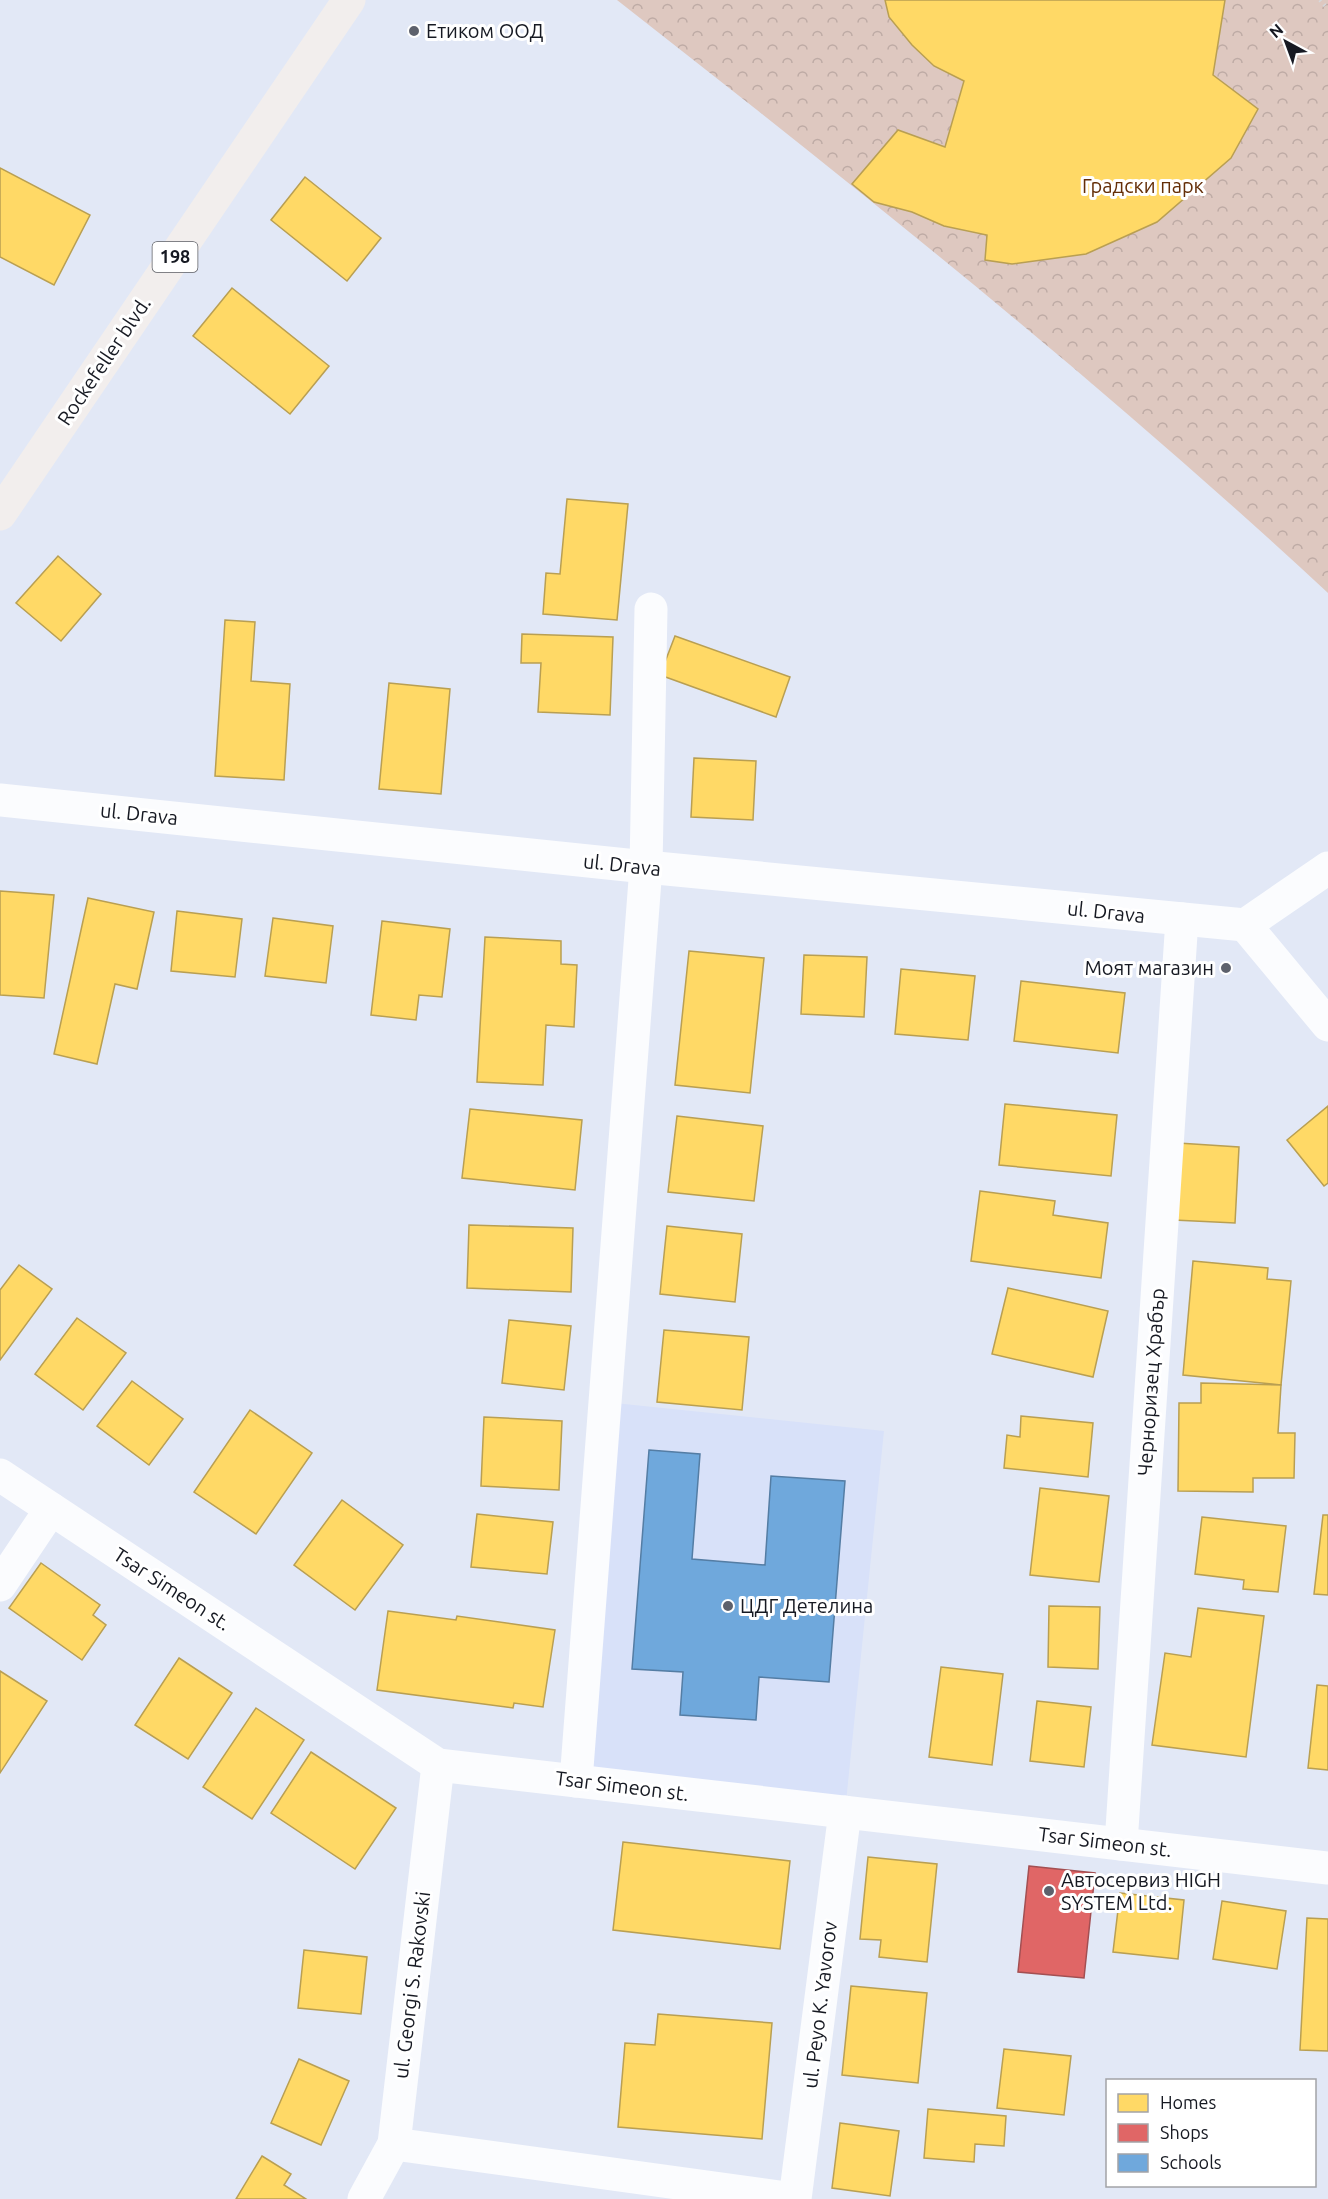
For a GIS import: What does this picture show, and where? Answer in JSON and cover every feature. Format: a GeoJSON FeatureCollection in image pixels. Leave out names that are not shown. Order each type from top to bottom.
{"type":"FeatureCollection","features":[{"type":"Feature","properties":{"kind":"main road","name":"Rockefeller blvd."},"geometry":{"type":"LineString","coordinates":[[0,514],[349,0]]}},
{"type":"Feature","properties":{"kind":"street"},"geometry":{"type":"LineString","coordinates":[[576,1780],[646,867],[651,609]]}},
{"type":"Feature","properties":{"kind":"street","name":"ul. Drava"},"geometry":{"type":"LineString","coordinates":[[0,800],[646,867],[1245,925]]}},
{"type":"Feature","properties":{"kind":"street"},"geometry":{"type":"LineString","coordinates":[[1328,868],[1245,925],[1328,1025]]}},
{"type":"Feature","properties":{"kind":"street","name":"Черноризец Храбър"},"geometry":{"type":"LineString","coordinates":[[1121,1844],[1182,919]]}},
{"type":"Feature","properties":{"kind":"street","name":"Tsar Simeon st."},"geometry":{"type":"LineString","coordinates":[[0,1475],[438,1765],[1328,1868]]}},
{"type":"Feature","properties":{"kind":"street"},"geometry":{"type":"LineString","coordinates":[[0,1585],[51,1509]]}},
{"type":"Feature","properties":{"kind":"street","name":"ul. Georgi S. Rakovski"},"geometry":{"type":"LineString","coordinates":[[364,2199],[394,2144],[438,1765]]}},
{"type":"Feature","properties":{"kind":"street","name":"ul. Peyo K. Yavorov"},"geometry":{"type":"LineString","coordinates":[[794,2199],[845,1812]]}},
{"type":"Feature","properties":{"kind":"street"},"geometry":{"type":"LineString","coordinates":[[394,2144],[794,2199]]}},
{"type":"Feature","properties":{"kind":"path"},"geometry":{"type":"LineString","coordinates":[[1320,0],[1328,9]]}},
{"type":"Feature","properties":{"kind":"shaded area","name":"ЦДГ Детелина"},"geometry":{"type":"Polygon","coordinates":[[[605,1402],[884,1431],[845,1812],[576,1781],[605,1402]]]}},
{"type":"Feature","properties":{"kind":"green space","name":"Градски парк"},"geometry":{"type":"Polygon","coordinates":[[[617,0],[1328,0],[1328,593],[1156,438],[1068,363],[799,143],[617,0]]]}},
{"type":"Feature","properties":{"kind":"building: Homes"},"geometry":{"type":"Polygon","coordinates":[[[885,0],[1225,0],[1213,75],[1258,109],[1231,158],[1157,222],[1086,254],[1012,264],[985,260],[987,235],[944,226],[912,212],[874,202],[852,184],[898,130],[945,147],[964,81],[934,66],[912,45],[889,17],[885,0]]]}},
{"type":"Feature","properties":{"kind":"building: Homes"},"geometry":{"type":"Polygon","coordinates":[[[0,168],[90,215],[54,285],[0,257],[0,168]]]}},
{"type":"Feature","properties":{"kind":"building: Homes"},"geometry":{"type":"Polygon","coordinates":[[[305,177],[381,238],[347,281],[271,220],[305,177]]]}},
{"type":"Feature","properties":{"kind":"building: Homes"},"geometry":{"type":"Polygon","coordinates":[[[232,288],[329,366],[290,414],[193,336],[232,288]]]}},
{"type":"Feature","properties":{"kind":"building: Homes"},"geometry":{"type":"Polygon","coordinates":[[[567,499],[628,504],[617,620],[543,614],[546,573],[560,574],[567,499]]]}},
{"type":"Feature","properties":{"kind":"building: Homes"},"geometry":{"type":"Polygon","coordinates":[[[58,556],[101,594],[61,641],[16,603],[58,556]]]}},
{"type":"Feature","properties":{"kind":"building: Homes"},"geometry":{"type":"Polygon","coordinates":[[[225,620],[255,622],[251,681],[290,684],[284,780],[215,776],[225,620]]]}},
{"type":"Feature","properties":{"kind":"building: Homes"},"geometry":{"type":"Polygon","coordinates":[[[522,634],[613,637],[610,715],[538,712],[541,663],[521,663],[522,634]]]}},
{"type":"Feature","properties":{"kind":"building: Homes"},"geometry":{"type":"Polygon","coordinates":[[[675,636],[790,677],[776,717],[660,675],[675,636]]]}},
{"type":"Feature","properties":{"kind":"building: Homes"},"geometry":{"type":"Polygon","coordinates":[[[389,683],[450,689],[441,794],[379,789],[389,683]]]}},
{"type":"Feature","properties":{"kind":"building: Homes"},"geometry":{"type":"Polygon","coordinates":[[[694,758],[756,761],[753,820],[691,817],[694,758]]]}},
{"type":"Feature","properties":{"kind":"building: Homes"},"geometry":{"type":"Polygon","coordinates":[[[0,891],[54,895],[44,998],[0,995],[0,891]]]}},
{"type":"Feature","properties":{"kind":"building: Homes"},"geometry":{"type":"Polygon","coordinates":[[[88,898],[154,912],[137,989],[115,984],[97,1064],[54,1054],[88,898]]]}},
{"type":"Feature","properties":{"kind":"building: Homes"},"geometry":{"type":"Polygon","coordinates":[[[177,911],[242,919],[235,977],[171,971],[177,911]]]}},
{"type":"Feature","properties":{"kind":"building: Homes"},"geometry":{"type":"Polygon","coordinates":[[[273,918],[333,926],[326,983],[265,976],[273,918]]]}},
{"type":"Feature","properties":{"kind":"building: Homes"},"geometry":{"type":"Polygon","coordinates":[[[382,921],[450,929],[442,997],[419,995],[416,1020],[371,1015],[382,921]]]}},
{"type":"Feature","properties":{"kind":"building: Homes"},"geometry":{"type":"Polygon","coordinates":[[[485,937],[561,941],[561,964],[577,965],[574,1027],[546,1025],[543,1085],[477,1082],[485,937]]]}},
{"type":"Feature","properties":{"kind":"building: Homes"},"geometry":{"type":"Polygon","coordinates":[[[689,951],[764,958],[750,1093],[675,1085],[689,951]]]}},
{"type":"Feature","properties":{"kind":"building: Homes"},"geometry":{"type":"Polygon","coordinates":[[[804,955],[867,957],[864,1017],[801,1014],[804,955]]]}},
{"type":"Feature","properties":{"kind":"building: Homes"},"geometry":{"type":"Polygon","coordinates":[[[901,969],[975,976],[968,1040],[895,1034],[901,969]]]}},
{"type":"Feature","properties":{"kind":"building: Homes"},"geometry":{"type":"Polygon","coordinates":[[[1021,981],[1125,993],[1118,1053],[1014,1041],[1021,981]]]}},
{"type":"Feature","properties":{"kind":"building: Homes"},"geometry":{"type":"Polygon","coordinates":[[[1005,1104],[1117,1115],[1111,1176],[999,1165],[1005,1104]]]}},
{"type":"Feature","properties":{"kind":"building: Homes"},"geometry":{"type":"Polygon","coordinates":[[[1328,1106],[1328,1183],[1324,1186],[1287,1140],[1328,1106]]]}},
{"type":"Feature","properties":{"kind":"building: Homes"},"geometry":{"type":"Polygon","coordinates":[[[470,1109],[582,1120],[575,1190],[462,1178],[470,1109]]]}},
{"type":"Feature","properties":{"kind":"building: Homes"},"geometry":{"type":"Polygon","coordinates":[[[677,1116],[763,1126],[754,1201],[668,1192],[677,1116]]]}},
{"type":"Feature","properties":{"kind":"building: Homes"},"geometry":{"type":"Polygon","coordinates":[[[1178,1143],[1239,1147],[1235,1223],[1174,1220],[1178,1143]]]}},
{"type":"Feature","properties":{"kind":"building: Homes"},"geometry":{"type":"Polygon","coordinates":[[[980,1191],[1055,1201],[1053,1215],[1108,1223],[1101,1278],[971,1261],[980,1191]]]}},
{"type":"Feature","properties":{"kind":"building: Homes"},"geometry":{"type":"Polygon","coordinates":[[[469,1225],[573,1228],[571,1292],[467,1288],[469,1225]]]}},
{"type":"Feature","properties":{"kind":"building: Homes"},"geometry":{"type":"Polygon","coordinates":[[[667,1226],[742,1234],[735,1302],[660,1294],[667,1226]]]}},
{"type":"Feature","properties":{"kind":"building: Homes"},"geometry":{"type":"Polygon","coordinates":[[[1193,1261],[1268,1268],[1267,1279],[1291,1281],[1281,1385],[1183,1375],[1193,1261]]]}},
{"type":"Feature","properties":{"kind":"building: Homes"},"geometry":{"type":"Polygon","coordinates":[[[19,1265],[52,1289],[0,1360],[0,1290],[19,1265]]]}},
{"type":"Feature","properties":{"kind":"building: Homes"},"geometry":{"type":"Polygon","coordinates":[[[1008,1288],[1108,1311],[1093,1377],[992,1354],[1008,1288]]]}},
{"type":"Feature","properties":{"kind":"building: Homes"},"geometry":{"type":"Polygon","coordinates":[[[77,1318],[126,1353],[83,1410],[35,1374],[77,1318]]]}},
{"type":"Feature","properties":{"kind":"building: Homes"},"geometry":{"type":"Polygon","coordinates":[[[509,1320],[571,1326],[564,1390],[502,1383],[509,1320]]]}},
{"type":"Feature","properties":{"kind":"building: Homes"},"geometry":{"type":"Polygon","coordinates":[[[664,1330],[749,1337],[742,1410],[657,1402],[664,1330]]]}},
{"type":"Feature","properties":{"kind":"building: Homes"},"geometry":{"type":"Polygon","coordinates":[[[132,1381],[183,1419],[149,1465],[97,1426],[132,1381]]]}},
{"type":"Feature","properties":{"kind":"building: Homes"},"geometry":{"type":"Polygon","coordinates":[[[1201,1383],[1281,1385],[1278,1433],[1295,1433],[1294,1478],[1253,1478],[1253,1492],[1178,1491],[1179,1403],[1201,1403],[1201,1383]]]}},
{"type":"Feature","properties":{"kind":"building: Homes"},"geometry":{"type":"Polygon","coordinates":[[[250,1410],[312,1453],[256,1534],[194,1492],[250,1410]]]}},
{"type":"Feature","properties":{"kind":"building: Homes"},"geometry":{"type":"Polygon","coordinates":[[[1021,1416],[1093,1423],[1088,1477],[1004,1468],[1007,1435],[1020,1437],[1021,1416]]]}},
{"type":"Feature","properties":{"kind":"building: Homes"},"geometry":{"type":"Polygon","coordinates":[[[484,1417],[562,1421],[559,1490],[481,1486],[484,1417]]]}},
{"type":"Feature","properties":{"kind":"building: Homes"},"geometry":{"type":"Polygon","coordinates":[[[1040,1488],[1109,1496],[1099,1582],[1030,1575],[1040,1488]]]}},
{"type":"Feature","properties":{"kind":"building: Homes"},"geometry":{"type":"Polygon","coordinates":[[[342,1500],[403,1545],[355,1610],[294,1565],[342,1500]]]}},
{"type":"Feature","properties":{"kind":"building: Homes"},"geometry":{"type":"Polygon","coordinates":[[[477,1514],[553,1522],[547,1574],[471,1567],[477,1514]]]}},
{"type":"Feature","properties":{"kind":"building: Homes"},"geometry":{"type":"Polygon","coordinates":[[[1323,1515],[1328,1515],[1328,1595],[1314,1594],[1323,1515]]]}},
{"type":"Feature","properties":{"kind":"building: Homes"},"geometry":{"type":"Polygon","coordinates":[[[1202,1517],[1286,1526],[1278,1592],[1243,1589],[1244,1580],[1195,1574],[1202,1517]]]}},
{"type":"Feature","properties":{"kind":"building: Homes"},"geometry":{"type":"Polygon","coordinates":[[[41,1563],[100,1605],[93,1615],[106,1625],[82,1660],[9,1608],[41,1563]]]}},
{"type":"Feature","properties":{"kind":"building: Homes"},"geometry":{"type":"Polygon","coordinates":[[[1049,1606],[1100,1607],[1098,1669],[1048,1667],[1049,1606]]]}},
{"type":"Feature","properties":{"kind":"building: Homes"},"geometry":{"type":"Polygon","coordinates":[[[1198,1608],[1264,1616],[1246,1757],[1152,1745],[1165,1653],[1191,1657],[1198,1608]]]}},
{"type":"Feature","properties":{"kind":"building: Homes"},"geometry":{"type":"Polygon","coordinates":[[[388,1611],[456,1620],[457,1616],[555,1630],[543,1707],[514,1703],[513,1708],[377,1690],[388,1611]]]}},
{"type":"Feature","properties":{"kind":"building: Homes"},"geometry":{"type":"Polygon","coordinates":[[[179,1658],[232,1693],[188,1759],[135,1725],[179,1658]]]}},
{"type":"Feature","properties":{"kind":"building: Homes"},"geometry":{"type":"Polygon","coordinates":[[[941,1667],[1003,1674],[992,1765],[929,1757],[941,1667]]]}},
{"type":"Feature","properties":{"kind":"building: Homes"},"geometry":{"type":"Polygon","coordinates":[[[0,1671],[47,1701],[0,1773],[0,1671]]]}},
{"type":"Feature","properties":{"kind":"building: Homes"},"geometry":{"type":"Polygon","coordinates":[[[1317,1685],[1328,1686],[1328,1770],[1308,1768],[1317,1685]]]}},
{"type":"Feature","properties":{"kind":"building: Homes"},"geometry":{"type":"Polygon","coordinates":[[[1037,1701],[1091,1707],[1084,1767],[1030,1761],[1037,1701]]]}},
{"type":"Feature","properties":{"kind":"building: Homes"},"geometry":{"type":"Polygon","coordinates":[[[256,1708],[304,1740],[252,1819],[203,1787],[256,1708]]]}},
{"type":"Feature","properties":{"kind":"building: Homes"},"geometry":{"type":"Polygon","coordinates":[[[311,1752],[396,1808],[355,1869],[271,1813],[311,1752]]]}},
{"type":"Feature","properties":{"kind":"building: Homes"},"geometry":{"type":"Polygon","coordinates":[[[623,1842],[790,1861],[780,1949],[613,1930],[623,1842]]]}},
{"type":"Feature","properties":{"kind":"building: Homes"},"geometry":{"type":"Polygon","coordinates":[[[868,1857],[937,1864],[927,1962],[879,1957],[881,1940],[860,1939],[868,1857]]]}},
{"type":"Feature","properties":{"kind":"building: Homes"},"geometry":{"type":"Polygon","coordinates":[[[1120,1893],[1184,1900],[1178,1959],[1113,1952],[1120,1893]]]}},
{"type":"Feature","properties":{"kind":"building: Homes"},"geometry":{"type":"Polygon","coordinates":[[[1222,1901],[1286,1911],[1277,1969],[1213,1959],[1222,1901]]]}},
{"type":"Feature","properties":{"kind":"building: Homes"},"geometry":{"type":"Polygon","coordinates":[[[1307,1918],[1328,1919],[1328,2051],[1300,2050],[1307,1918]]]}},
{"type":"Feature","properties":{"kind":"building: Homes"},"geometry":{"type":"Polygon","coordinates":[[[304,1950],[367,1957],[361,2014],[298,2008],[304,1950]]]}},
{"type":"Feature","properties":{"kind":"building: Homes"},"geometry":{"type":"Polygon","coordinates":[[[851,1986],[927,1993],[918,2083],[842,2075],[851,1986]]]}},
{"type":"Feature","properties":{"kind":"building: Homes"},"geometry":{"type":"Polygon","coordinates":[[[658,2014],[772,2023],[762,2139],[618,2127],[625,2043],[655,2045],[658,2014]]]}},
{"type":"Feature","properties":{"kind":"building: Homes"},"geometry":{"type":"Polygon","coordinates":[[[1004,2049],[1071,2056],[1064,2115],[997,2108],[1004,2049]]]}},
{"type":"Feature","properties":{"kind":"building: Homes"},"geometry":{"type":"Polygon","coordinates":[[[299,2059],[349,2081],[321,2145],[271,2123],[299,2059]]]}},
{"type":"Feature","properties":{"kind":"building: Homes"},"geometry":{"type":"Polygon","coordinates":[[[928,2109],[1006,2116],[1004,2146],[975,2144],[974,2162],[924,2158],[928,2109]]]}},
{"type":"Feature","properties":{"kind":"building: Homes"},"geometry":{"type":"Polygon","coordinates":[[[840,2123],[899,2131],[890,2196],[832,2188],[840,2123]]]}},
{"type":"Feature","properties":{"kind":"building: Homes"},"geometry":{"type":"Polygon","coordinates":[[[262,2156],[291,2174],[284,2185],[306,2199],[236,2199],[262,2156]]]}},
{"type":"Feature","properties":{"kind":"building: Shops"},"geometry":{"type":"Polygon","coordinates":[[[1029,1866],[1095,1873],[1084,1978],[1018,1972],[1029,1866]]]}},
{"type":"Feature","properties":{"kind":"building: Schools"},"geometry":{"type":"Polygon","coordinates":[[[649,1450],[700,1454],[692,1559],[765,1565],[771,1476],[845,1481],[829,1682],[759,1677],[756,1720],[680,1715],[683,1672],[632,1669],[649,1450]]]}},
{"type":"Feature","properties":{"kind":"place","name":"Етиком ООД"},"geometry":{"type":"Point","coordinates":[414,31]}},
{"type":"Feature","properties":{"kind":"place","name":"Моят магазин"},"geometry":{"type":"Point","coordinates":[1226,968]}},
{"type":"Feature","properties":{"kind":"place","name":"ЦДГ Детелина"},"geometry":{"type":"Point","coordinates":[728,1606]}},
{"type":"Feature","properties":{"kind":"place","name":"Автосервиз HIGH SYSTEM Ltd."},"geometry":{"type":"Point","coordinates":[1049,1891]}}]}
